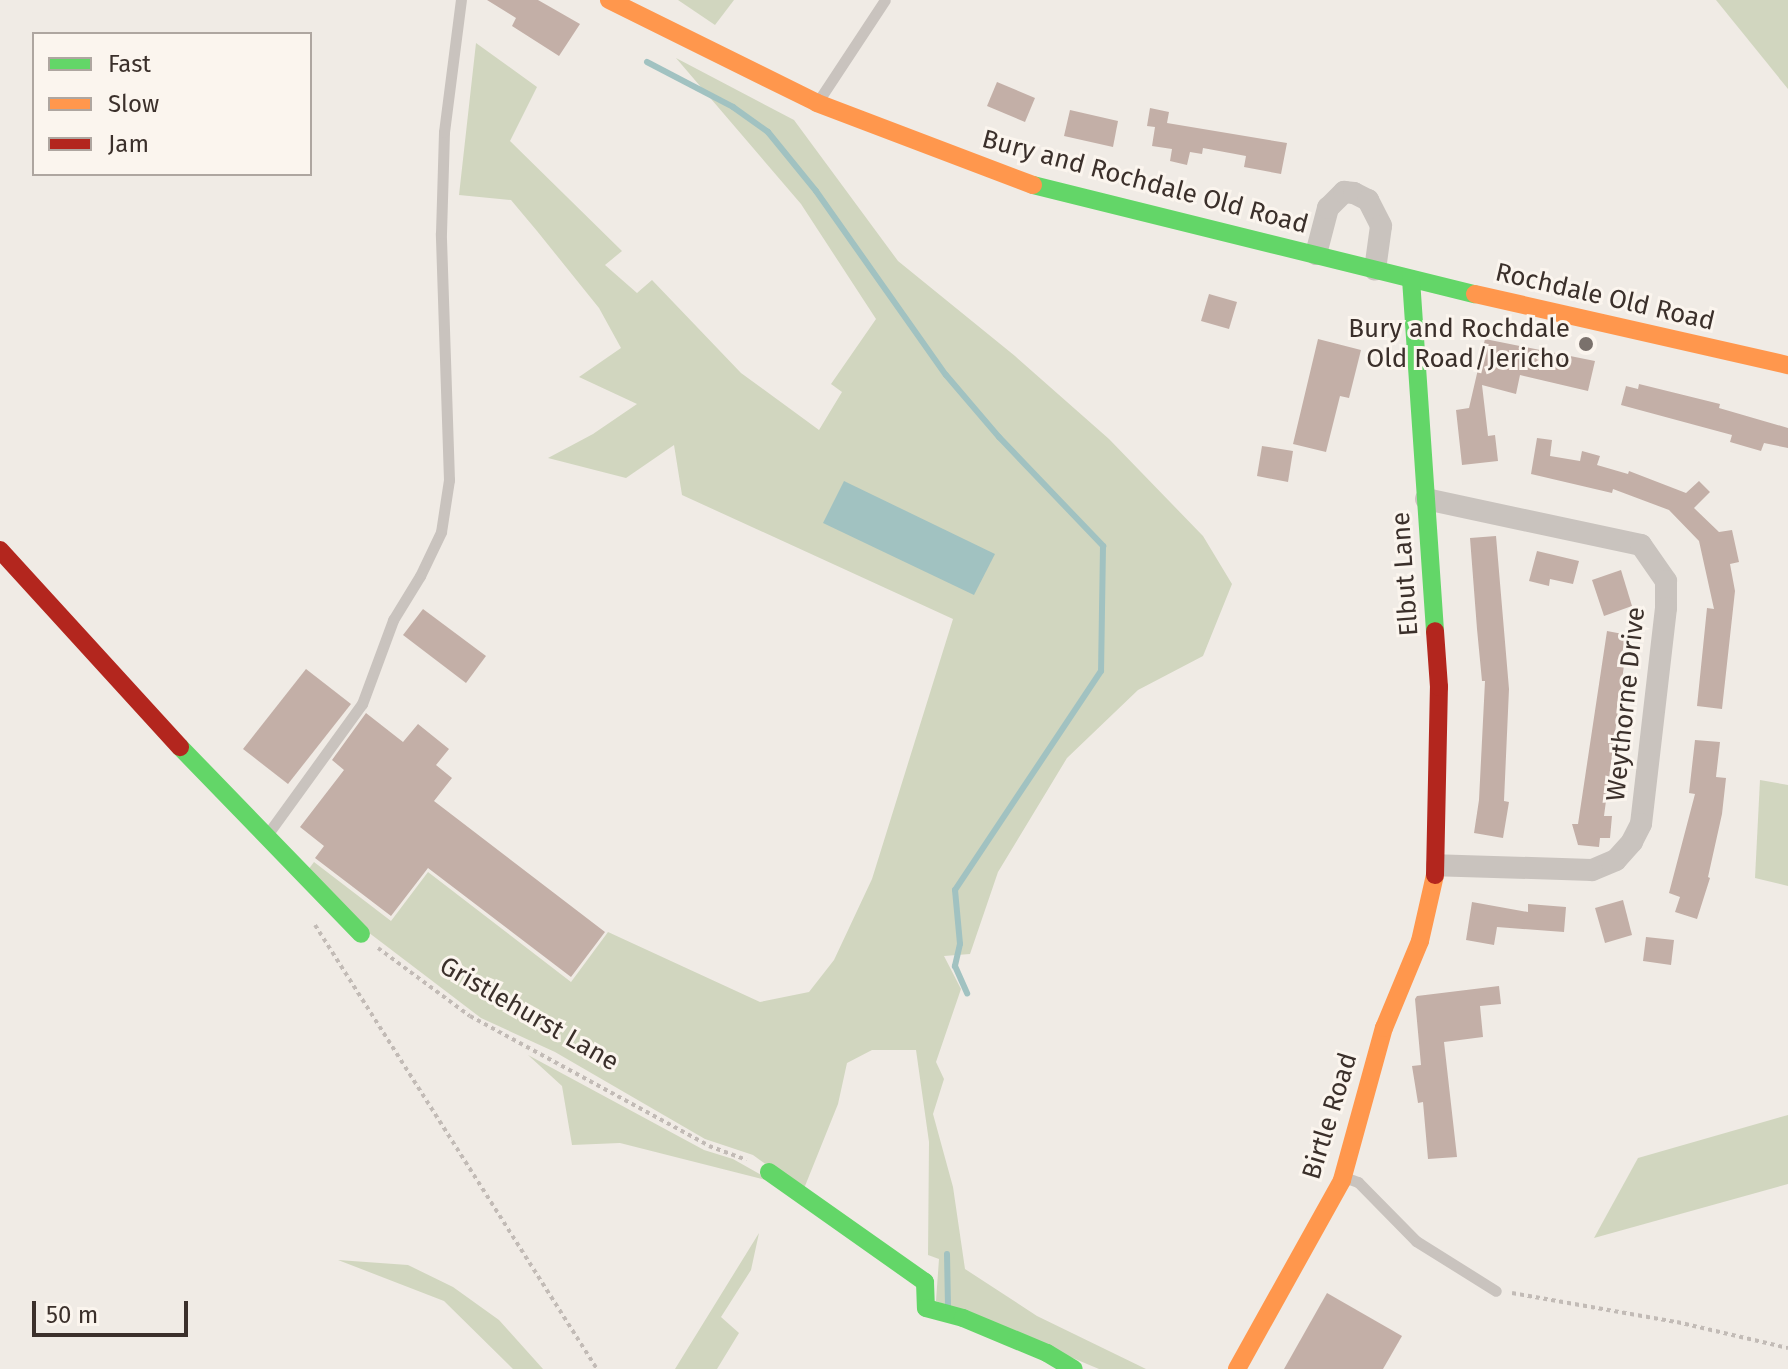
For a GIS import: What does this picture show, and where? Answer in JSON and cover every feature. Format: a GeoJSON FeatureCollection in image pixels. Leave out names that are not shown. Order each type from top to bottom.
{"type":"FeatureCollection","features":[{"type":"Feature","properties":{"kind":"street","name":"Bury and Rochdale Old Road"},"geometry":{"type":"LineString","coordinates":[[609,0],[817,103],[1012,180],[1411,279]]}},
{"type":"Feature","properties":{"kind":"street"},"geometry":{"type":"LineString","coordinates":[[1316,254],[1328,208],[1344,192],[1354,193],[1368,200],[1381,226],[1375,270]]}},
{"type":"Feature","properties":{"kind":"street","name":"Rochdale Old Road"},"geometry":{"type":"LineString","coordinates":[[1411,279],[1788,365]]}},
{"type":"Feature","properties":{"kind":"street","name":"Elbut Lane"},"geometry":{"type":"LineString","coordinates":[[1411,279],[1439,687],[1437,865]]}},
{"type":"Feature","properties":{"kind":"street","name":"Weythorne Drive"},"geometry":{"type":"LineString","coordinates":[[1426,499],[1641,545],[1666,581],[1666,608],[1641,824],[1632,842],[1616,860],[1592,870],[1437,865]]}},
{"type":"Feature","properties":{"kind":"street"},"geometry":{"type":"LineString","coordinates":[[0,550],[209,779],[361,934]]}},
{"type":"Feature","properties":{"kind":"street","name":"Birtle Road"},"geometry":{"type":"LineString","coordinates":[[1237,1369],[1343,1176],[1384,1028],[1420,941],[1437,865]]}},
{"type":"Feature","properties":{"kind":"street"},"geometry":{"type":"LineString","coordinates":[[769,1172],[925,1282],[926,1308],[956,1316],[1047,1353],[1074,1369]]}},
{"type":"Feature","properties":{"kind":"lane"},"geometry":{"type":"LineString","coordinates":[[267,835],[362,704],[393,620],[420,576],[441,532],[449,480],[441,233],[444,146],[461,0]]}},
{"type":"Feature","properties":{"kind":"lane"},"geometry":{"type":"LineString","coordinates":[[817,103],[885,0]]}},
{"type":"Feature","properties":{"kind":"lane"},"geometry":{"type":"LineString","coordinates":[[1343,1176],[1358,1182],[1416,1241],[1496,1291]]}},
{"type":"Feature","properties":{"kind":"path"},"geometry":{"type":"LineString","coordinates":[[313,922],[597,1369]]}},
{"type":"Feature","properties":{"kind":"path","name":"Gristlehurst Lane"},"geometry":{"type":"LineString","coordinates":[[361,934],[470,1016],[709,1146],[769,1172]]}},
{"type":"Feature","properties":{"kind":"path"},"geometry":{"type":"LineString","coordinates":[[1496,1291],[1677,1322],[1788,1348]]}},
{"type":"Feature","properties":{"kind":"green space"},"geometry":{"type":"Polygon","coordinates":[[[678,0],[734,0],[715,25],[678,0]]]}},
{"type":"Feature","properties":{"kind":"green space"},"geometry":{"type":"Polygon","coordinates":[[[1716,0],[1788,0],[1788,89],[1716,0]]]}},
{"type":"Feature","properties":{"kind":"green space"},"geometry":{"type":"Polygon","coordinates":[[[476,43],[537,87],[510,141],[622,251],[605,265],[637,293],[652,280],[741,373],[819,430],[842,392],[831,384],[876,319],[801,204],[676,58],[794,120],[898,261],[1015,356],[1109,439],[1203,536],[1232,584],[1203,656],[1138,690],[1067,758],[998,872],[970,954],[944,956],[961,989],[936,1062],[944,1079],[933,1114],[953,1187],[965,1269],[1037,1316],[1146,1369],[1099,1369],[936,1301],[939,1259],[928,1255],[929,1142],[916,1050],[872,1050],[847,1063],[838,1104],[803,1191],[753,1155],[705,1139],[555,1052],[481,1018],[364,929],[308,870],[314,862],[391,921],[428,872],[571,982],[608,932],[760,1002],[809,992],[834,960],[872,879],[953,619],[682,495],[674,445],[626,478],[548,458],[593,434],[637,404],[579,377],[621,348],[599,308],[511,200],[459,195],[476,43]]]}},
{"type":"Feature","properties":{"kind":"green space"},"geometry":{"type":"Polygon","coordinates":[[[1760,780],[1788,785],[1788,886],[1755,878],[1760,780]]]}},
{"type":"Feature","properties":{"kind":"green space"},"geometry":{"type":"Polygon","coordinates":[[[528,1055],[704,1150],[733,1159],[774,1182],[620,1143],[572,1145],[562,1086],[528,1055]]]}},
{"type":"Feature","properties":{"kind":"green space"},"geometry":{"type":"Polygon","coordinates":[[[1788,1115],[1788,1184],[1594,1238],[1638,1158],[1788,1115]]]}},
{"type":"Feature","properties":{"kind":"green space"},"geometry":{"type":"Polygon","coordinates":[[[759,1233],[751,1270],[721,1317],[739,1333],[717,1369],[675,1369],[759,1233]]]}},
{"type":"Feature","properties":{"kind":"green space"},"geometry":{"type":"Polygon","coordinates":[[[338,1260],[408,1265],[453,1287],[499,1320],[543,1369],[513,1369],[444,1301],[338,1260]]]}},
{"type":"Feature","properties":{"kind":"water"},"geometry":{"type":"Polygon","coordinates":[[[844,481],[995,554],[974,595],[823,523],[844,481]]]}},
{"type":"Feature","properties":{"kind":"building"},"geometry":{"type":"Polygon","coordinates":[[[487,0],[538,0],[580,24],[559,56],[512,26],[516,18],[487,0]]]}},
{"type":"Feature","properties":{"kind":"building"},"geometry":{"type":"Polygon","coordinates":[[[997,82],[1035,98],[1025,122],[987,106],[997,82]]]}},
{"type":"Feature","properties":{"kind":"building"},"geometry":{"type":"Polygon","coordinates":[[[1150,108],[1169,112],[1167,123],[1287,143],[1281,174],[1244,167],[1246,156],[1203,148],[1202,154],[1190,152],[1187,165],[1170,161],[1172,149],[1152,146],[1155,127],[1147,126],[1150,108]]]}},
{"type":"Feature","properties":{"kind":"building"},"geometry":{"type":"Polygon","coordinates":[[[1070,110],[1118,121],[1113,147],[1064,136],[1070,110]]]}},
{"type":"Feature","properties":{"kind":"building"},"geometry":{"type":"Polygon","coordinates":[[[1209,294],[1237,302],[1229,329],[1201,321],[1209,294]]]}},
{"type":"Feature","properties":{"kind":"building"},"geometry":{"type":"Polygon","coordinates":[[[1318,339],[1361,350],[1349,398],[1340,396],[1326,452],[1293,444],[1318,339]]]}},
{"type":"Feature","properties":{"kind":"building"},"geometry":{"type":"Polygon","coordinates":[[[1485,339],[1595,361],[1588,391],[1520,375],[1516,394],[1482,385],[1488,436],[1495,435],[1498,461],[1462,465],[1456,410],[1469,408],[1485,339]]]}},
{"type":"Feature","properties":{"kind":"building"},"geometry":{"type":"Polygon","coordinates":[[[1639,384],[1720,404],[1719,408],[1788,428],[1788,448],[1764,443],[1761,451],[1730,442],[1732,435],[1621,405],[1626,386],[1638,389],[1639,384]]]}},
{"type":"Feature","properties":{"kind":"building"},"geometry":{"type":"Polygon","coordinates":[[[1537,438],[1552,440],[1550,456],[1580,461],[1582,451],[1600,456],[1597,465],[1628,474],[1629,471],[1686,493],[1699,481],[1710,492],[1694,508],[1719,532],[1732,530],[1739,562],[1730,564],[1735,591],[1722,709],[1697,706],[1707,608],[1714,609],[1699,541],[1669,510],[1613,489],[1612,493],[1531,474],[1537,438]]]}},
{"type":"Feature","properties":{"kind":"building"},"geometry":{"type":"Polygon","coordinates":[[[1262,446],[1293,451],[1288,482],[1257,476],[1262,446]]]}},
{"type":"Feature","properties":{"kind":"building"},"geometry":{"type":"Polygon","coordinates":[[[1496,536],[1509,689],[1504,801],[1509,802],[1503,838],[1474,833],[1479,800],[1485,681],[1482,681],[1470,538],[1496,536]]]}},
{"type":"Feature","properties":{"kind":"building"},"geometry":{"type":"Polygon","coordinates":[[[1537,551],[1579,561],[1573,584],[1550,579],[1549,586],[1529,581],[1537,551]]]}},
{"type":"Feature","properties":{"kind":"building"},"geometry":{"type":"Polygon","coordinates":[[[1621,570],[1632,606],[1604,616],[1592,580],[1621,570]]]}},
{"type":"Feature","properties":{"kind":"building"},"geometry":{"type":"Polygon","coordinates":[[[423,609],[486,656],[466,683],[403,635],[423,609]]]}},
{"type":"Feature","properties":{"kind":"building"},"geometry":{"type":"Polygon","coordinates":[[[1607,631],[1628,635],[1604,816],[1612,816],[1610,838],[1600,838],[1599,847],[1578,845],[1572,824],[1578,824],[1607,631]]]}},
{"type":"Feature","properties":{"kind":"building"},"geometry":{"type":"Polygon","coordinates":[[[306,669],[351,704],[288,784],[243,749],[306,669]]]}},
{"type":"Feature","properties":{"kind":"building"},"geometry":{"type":"Polygon","coordinates":[[[366,713],[403,742],[418,724],[449,749],[436,765],[452,778],[434,801],[605,932],[571,977],[428,868],[391,916],[315,858],[324,846],[300,827],[344,770],[332,760],[366,713]]]}},
{"type":"Feature","properties":{"kind":"building"},"geometry":{"type":"Polygon","coordinates":[[[1695,740],[1720,742],[1716,777],[1726,778],[1710,878],[1697,919],[1675,912],[1680,897],[1669,893],[1695,794],[1689,793],[1695,740]]]}},
{"type":"Feature","properties":{"kind":"building"},"geometry":{"type":"Polygon","coordinates":[[[1623,900],[1632,935],[1605,943],[1595,908],[1623,900]]]}},
{"type":"Feature","properties":{"kind":"building"},"geometry":{"type":"Polygon","coordinates":[[[1472,902],[1528,912],[1528,904],[1566,907],[1564,932],[1497,927],[1494,945],[1466,940],[1472,902]]]}},
{"type":"Feature","properties":{"kind":"building"},"geometry":{"type":"Polygon","coordinates":[[[1646,937],[1674,940],[1671,965],[1643,961],[1646,937]]]}},
{"type":"Feature","properties":{"kind":"building"},"geometry":{"type":"Polygon","coordinates":[[[1499,986],[1501,1004],[1480,1006],[1483,1037],[1444,1042],[1457,1157],[1428,1159],[1423,1102],[1418,1103],[1412,1066],[1421,1065],[1415,999],[1417,996],[1499,986]]]}},
{"type":"Feature","properties":{"kind":"building"},"geometry":{"type":"Polygon","coordinates":[[[1327,1293],[1402,1336],[1383,1369],[1284,1369],[1327,1293]]]}},
{"type":"Feature","properties":{"kind":"waterway"},"geometry":{"type":"LineString","coordinates":[[647,62],[733,107],[768,132],[816,191],[946,375],[999,437],[1103,546],[1101,671],[955,890],[960,944],[955,966],[967,993]]}},
{"type":"Feature","properties":{"kind":"waterway"},"geometry":{"type":"LineString","coordinates":[[947,1254],[948,1306]]}},
{"type":"Feature","properties":{"kind":"traffic: fast"},"geometry":{"type":"LineString","coordinates":[[1033,185],[1475,294]]}},
{"type":"Feature","properties":{"kind":"traffic: fast"},"geometry":{"type":"LineString","coordinates":[[1411,279],[1435,631]]}},
{"type":"Feature","properties":{"kind":"traffic: fast"},"geometry":{"type":"LineString","coordinates":[[180,747],[361,934]]}},
{"type":"Feature","properties":{"kind":"traffic: fast"},"geometry":{"type":"LineString","coordinates":[[769,1172],[925,1282],[926,1308],[963,1318],[1047,1353],[1074,1369]]}},
{"type":"Feature","properties":{"kind":"traffic: slow"},"geometry":{"type":"LineString","coordinates":[[609,0],[817,103],[1033,185]]}},
{"type":"Feature","properties":{"kind":"traffic: slow"},"geometry":{"type":"LineString","coordinates":[[1475,294],[1788,365]]}},
{"type":"Feature","properties":{"kind":"traffic: slow"},"geometry":{"type":"LineString","coordinates":[[1237,1369],[1342,1180],[1384,1028],[1420,941],[1435,875]]}},
{"type":"Feature","properties":{"kind":"traffic: jam"},"geometry":{"type":"LineString","coordinates":[[0,550],[180,747]]}},
{"type":"Feature","properties":{"kind":"traffic: jam"},"geometry":{"type":"LineString","coordinates":[[1435,631],[1439,687],[1435,875]]}},
{"type":"Feature","properties":{"kind":"place","name":"Bury and Rochdale Old Road/Jericho"},"geometry":{"type":"Point","coordinates":[1586,344]}}]}
